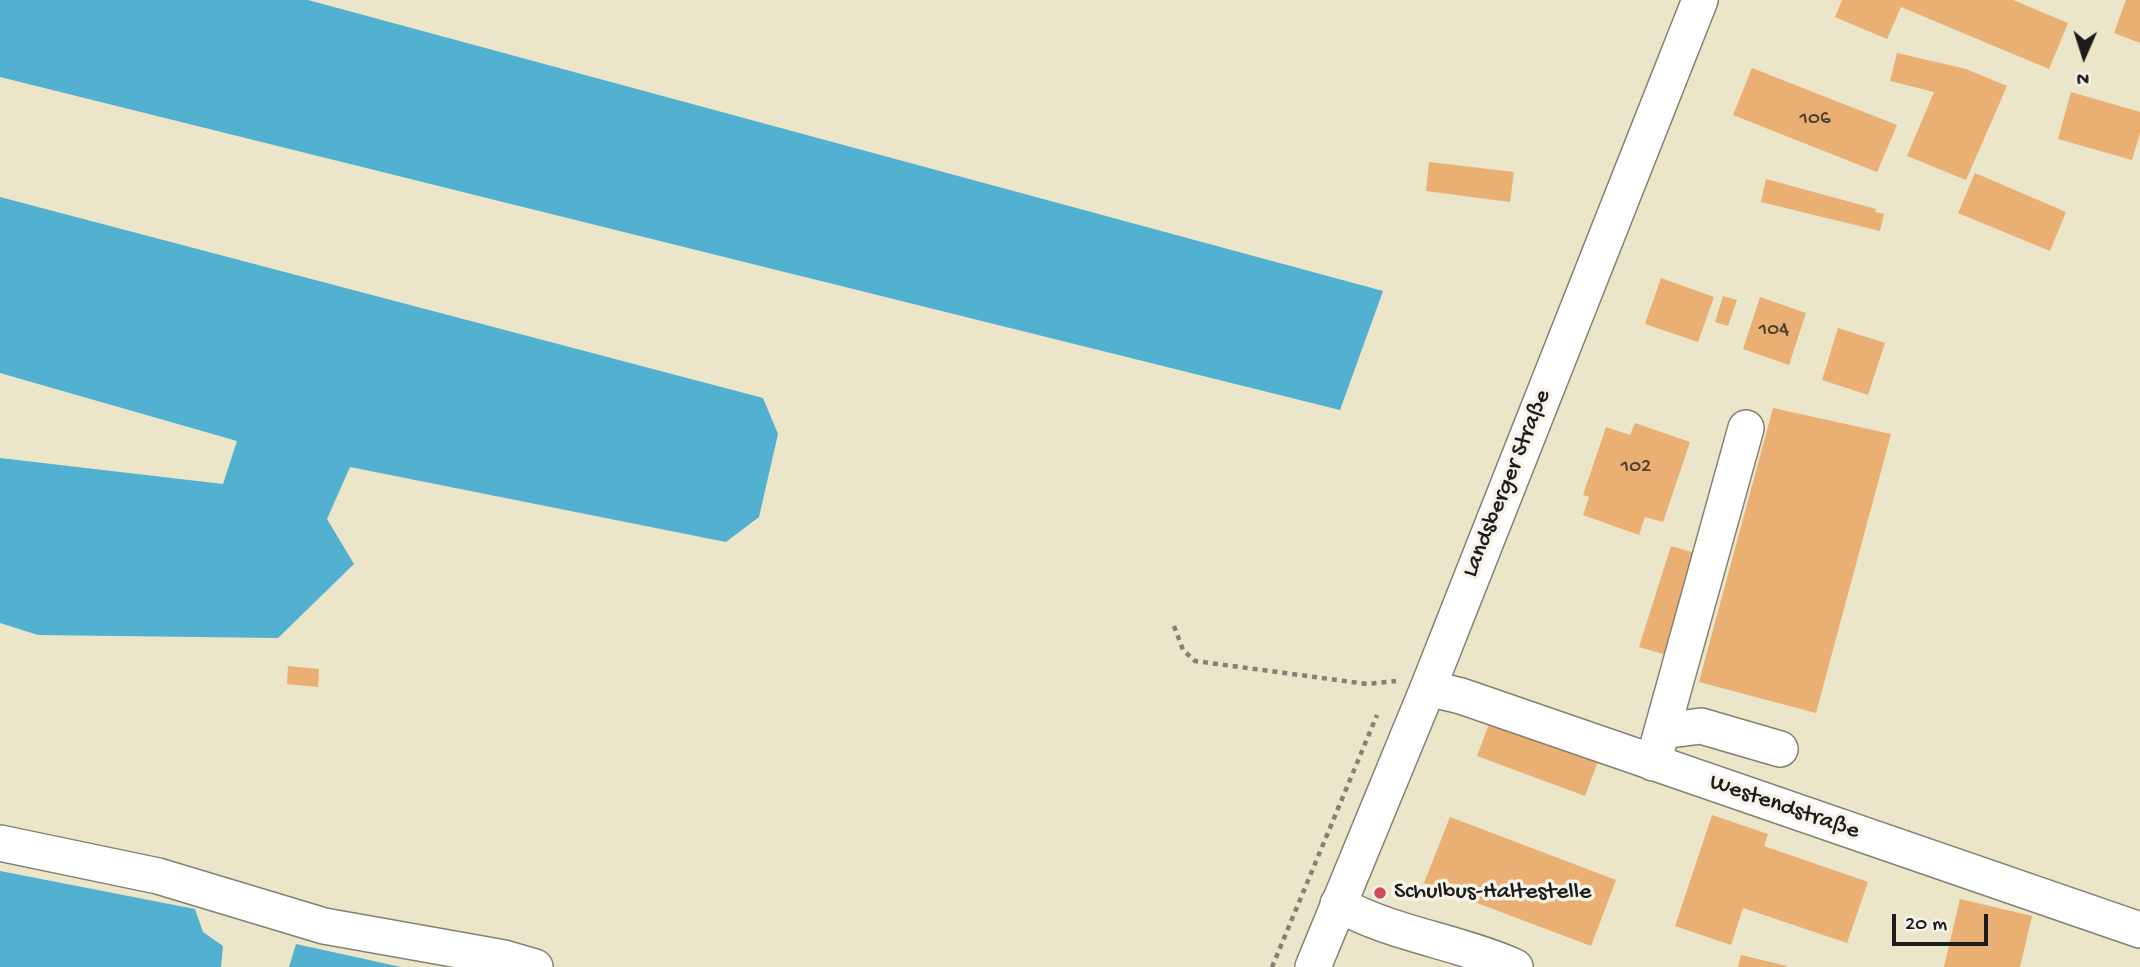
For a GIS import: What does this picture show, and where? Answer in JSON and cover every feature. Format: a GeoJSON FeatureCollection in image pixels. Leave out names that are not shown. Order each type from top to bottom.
{"type":"FeatureCollection","features":[{"type":"Feature","properties":{"kind":"street","name":"Landsberger Straße"},"geometry":{"type":"LineString","coordinates":[[1313,967],[1428,688],[1700,0]]}},
{"type":"Feature","properties":{"kind":"street"},"geometry":{"type":"LineString","coordinates":[[1658,747],[1746,428]]}},
{"type":"Feature","properties":{"kind":"street","name":"Westendstraße"},"geometry":{"type":"LineString","coordinates":[[1428,688],[1658,747],[2140,930]]}},
{"type":"Feature","properties":{"kind":"street"},"geometry":{"type":"LineString","coordinates":[[1658,747],[1701,726],[1780,749]]}},
{"type":"Feature","properties":{"kind":"street"},"geometry":{"type":"LineString","coordinates":[[0,843],[158,876],[324,926],[504,958],[535,967]]}},
{"type":"Feature","properties":{"kind":"street"},"geometry":{"type":"LineString","coordinates":[[1338,904],[1367,920],[1479,951],[1515,967]]}},
{"type":"Feature","properties":{"kind":"path"},"geometry":{"type":"LineString","coordinates":[[1174,626],[1183,650],[1195,661],[1367,684],[1392,680]]}},
{"type":"Feature","properties":{"kind":"water"},"geometry":{"type":"Polygon","coordinates":[[[0,0],[308,0],[1383,291],[1340,410],[0,77],[0,0]]]}},
{"type":"Feature","properties":{"kind":"water"},"geometry":{"type":"Polygon","coordinates":[[[0,197],[763,398],[778,434],[759,517],[726,542],[350,467],[327,519],[354,564],[278,638],[38,635],[0,623],[0,458],[223,484],[237,441],[0,373],[0,197]]]}},
{"type":"Feature","properties":{"kind":"water"},"geometry":{"type":"Polygon","coordinates":[[[0,871],[195,909],[203,932],[223,946],[221,967],[0,967],[0,871]]]}},
{"type":"Feature","properties":{"kind":"water"},"geometry":{"type":"Polygon","coordinates":[[[296,944],[401,967],[289,967],[296,944]]]}},
{"type":"Feature","properties":{"kind":"building"},"geometry":{"type":"Polygon","coordinates":[[[1842,0],[2013,0],[2068,23],[2049,69],[1901,7],[1887,39],[1835,17],[1842,0]]]}},
{"type":"Feature","properties":{"kind":"building"},"geometry":{"type":"Polygon","coordinates":[[[2126,0],[2140,0],[2140,43],[2114,33],[2126,0]]]}},
{"type":"Feature","properties":{"kind":"building"},"geometry":{"type":"Polygon","coordinates":[[[1897,53],[1966,69],[2007,86],[1966,180],[1907,156],[1934,92],[1890,81],[1897,53]]]}},
{"type":"Feature","properties":{"kind":"building"},"geometry":{"type":"Polygon","coordinates":[[[1752,68],[1897,125],[1877,172],[1733,115],[1752,68]]]}},
{"type":"Feature","properties":{"kind":"building"},"geometry":{"type":"Polygon","coordinates":[[[2071,92],[2140,112],[2140,133],[2132,160],[2058,139],[2071,92]]]}},
{"type":"Feature","properties":{"kind":"building"},"geometry":{"type":"Polygon","coordinates":[[[1429,162],[1514,172],[1510,202],[1426,191],[1429,162]]]}},
{"type":"Feature","properties":{"kind":"building"},"geometry":{"type":"Polygon","coordinates":[[[1975,173],[2066,212],[2050,251],[1958,213],[1975,173]]]}},
{"type":"Feature","properties":{"kind":"building"},"geometry":{"type":"Polygon","coordinates":[[[1766,179],[1876,209],[1875,212],[1884,214],[1880,231],[1761,202],[1766,179]]]}},
{"type":"Feature","properties":{"kind":"building"},"geometry":{"type":"Polygon","coordinates":[[[1661,278],[1714,297],[1698,342],[1645,324],[1661,278]]]}},
{"type":"Feature","properties":{"kind":"building"},"geometry":{"type":"Polygon","coordinates":[[[1723,296],[1737,300],[1728,326],[1715,322],[1723,296]]]}},
{"type":"Feature","properties":{"kind":"building"},"geometry":{"type":"Polygon","coordinates":[[[1760,297],[1806,313],[1789,365],[1743,349],[1760,297]]]}},
{"type":"Feature","properties":{"kind":"building"},"geometry":{"type":"Polygon","coordinates":[[[1838,328],[1885,343],[1868,395],[1822,380],[1838,328]]]}},
{"type":"Feature","properties":{"kind":"building"},"geometry":{"type":"Polygon","coordinates":[[[1773,408],[1891,434],[1816,713],[1699,682],[1773,408]]]}},
{"type":"Feature","properties":{"kind":"building"},"geometry":{"type":"Polygon","coordinates":[[[1635,423],[1690,442],[1663,522],[1645,517],[1639,535],[1583,515],[1589,497],[1583,495],[1606,427],[1630,435],[1635,423]]]}},
{"type":"Feature","properties":{"kind":"building"},"geometry":{"type":"Polygon","coordinates":[[[1671,546],[1698,554],[1670,656],[1639,647],[1671,546]]]}},
{"type":"Feature","properties":{"kind":"building"},"geometry":{"type":"Polygon","coordinates":[[[288,666],[319,669],[318,687],[287,684],[288,666]]]}},
{"type":"Feature","properties":{"kind":"building"},"geometry":{"type":"Polygon","coordinates":[[[1491,719],[1599,759],[1585,796],[1477,756],[1491,719]]]}},
{"type":"Feature","properties":{"kind":"building"},"geometry":{"type":"Polygon","coordinates":[[[1712,815],[1768,834],[1764,846],[1868,882],[1847,943],[1743,908],[1731,945],[1675,926],[1712,815]]]}},
{"type":"Feature","properties":{"kind":"building"},"geometry":{"type":"Polygon","coordinates":[[[1450,817],[1616,880],[1591,946],[1424,883],[1450,817]]]}},
{"type":"Feature","properties":{"kind":"building"},"geometry":{"type":"Polygon","coordinates":[[[1960,899],[2032,916],[2020,967],[1944,967],[1960,899]]]}},
{"type":"Feature","properties":{"kind":"building"},"geometry":{"type":"Polygon","coordinates":[[[1741,955],[1787,966],[1787,967],[1738,967],[1741,955]]]}},
{"type":"Feature","properties":{"kind":"place","name":"Schulbus-Haltestelle"},"geometry":{"type":"Point","coordinates":[1380,893]}}]}
